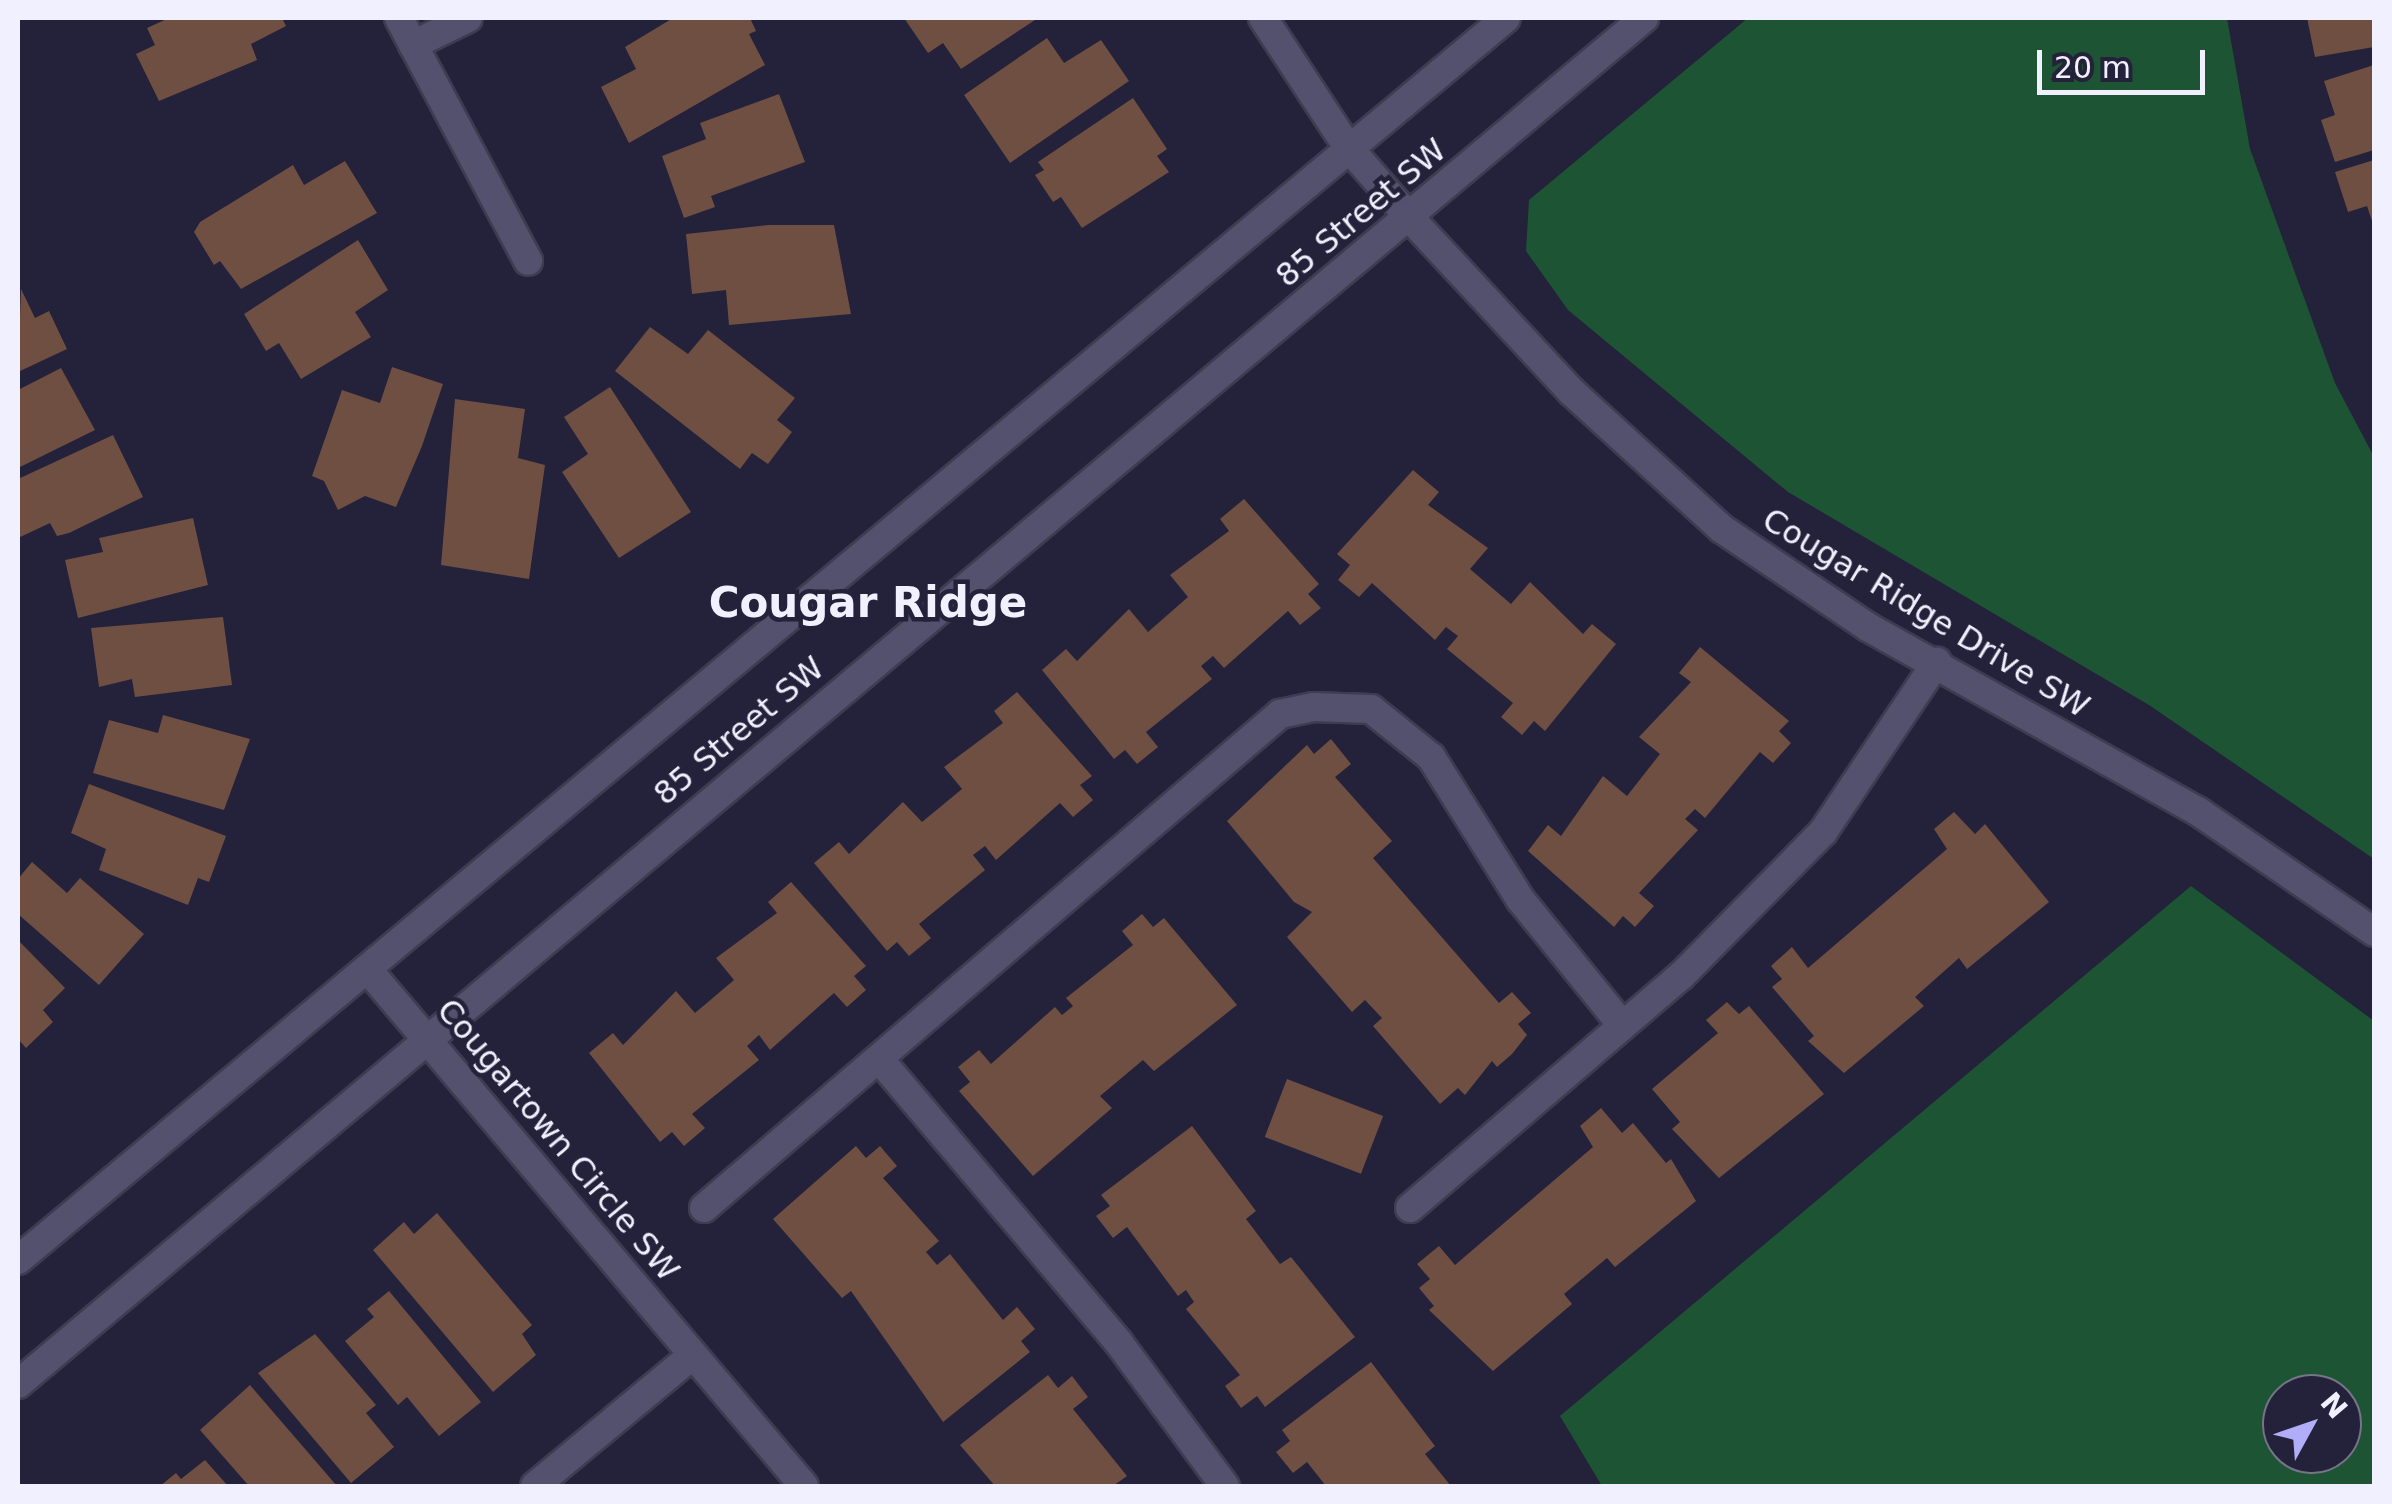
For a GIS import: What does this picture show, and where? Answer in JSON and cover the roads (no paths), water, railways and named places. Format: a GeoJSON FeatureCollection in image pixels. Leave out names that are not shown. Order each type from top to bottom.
{"type":"FeatureCollection","features":[{"type":"Feature","properties":{"kind":"street"},"geometry":{"type":"LineString","coordinates":[[399,18],[528,261]]}},
{"type":"Feature","properties":{"kind":"street"},"geometry":{"type":"LineString","coordinates":[[414,45],[468,18]]}},
{"type":"Feature","properties":{"kind":"street","name":"Cougar Ridge Drive SW"},"geometry":{"type":"LineString","coordinates":[[1263,18],[1347,146],[1411,219],[1572,392],[1722,529],[1868,627],[1937,662],[2200,812],[2374,932]]}},
{"type":"Feature","properties":{"kind":"street","name":"85 Street SW"},"geometry":{"type":"LineString","coordinates":[[18,1260],[370,971],[1347,146],[1506,18]]}},
{"type":"Feature","properties":{"kind":"street","name":"85 Street SW"},"geometry":{"type":"LineString","coordinates":[[18,1384],[425,1038],[1411,219],[1644,18]]}},
{"type":"Feature","properties":{"kind":"street"},"geometry":{"type":"LineString","coordinates":[[1410,1208],[1622,1025],[1823,832],[1937,662]]}},
{"type":"Feature","properties":{"kind":"street"},"geometry":{"type":"LineString","coordinates":[[704,1208],[1280,714],[1342,704],[1400,726],[1431,757],[1520,898],[1622,1025]]}},
{"type":"Feature","properties":{"kind":"street","name":"Cougartown Circle SW"},"geometry":{"type":"LineString","coordinates":[[370,971],[804,1486]]}},
{"type":"Feature","properties":{"kind":"street"},"geometry":{"type":"LineString","coordinates":[[880,1060],[1120,1343],[1225,1486]]}},
{"type":"Feature","properties":{"kind":"street"},"geometry":{"type":"LineString","coordinates":[[534,1486],[693,1355]]}},
{"type":"Feature","properties":{"kind":"district","name":"Cougar Ridge"},"geometry":{"type":"Point","coordinates":[868,603]}}]}
